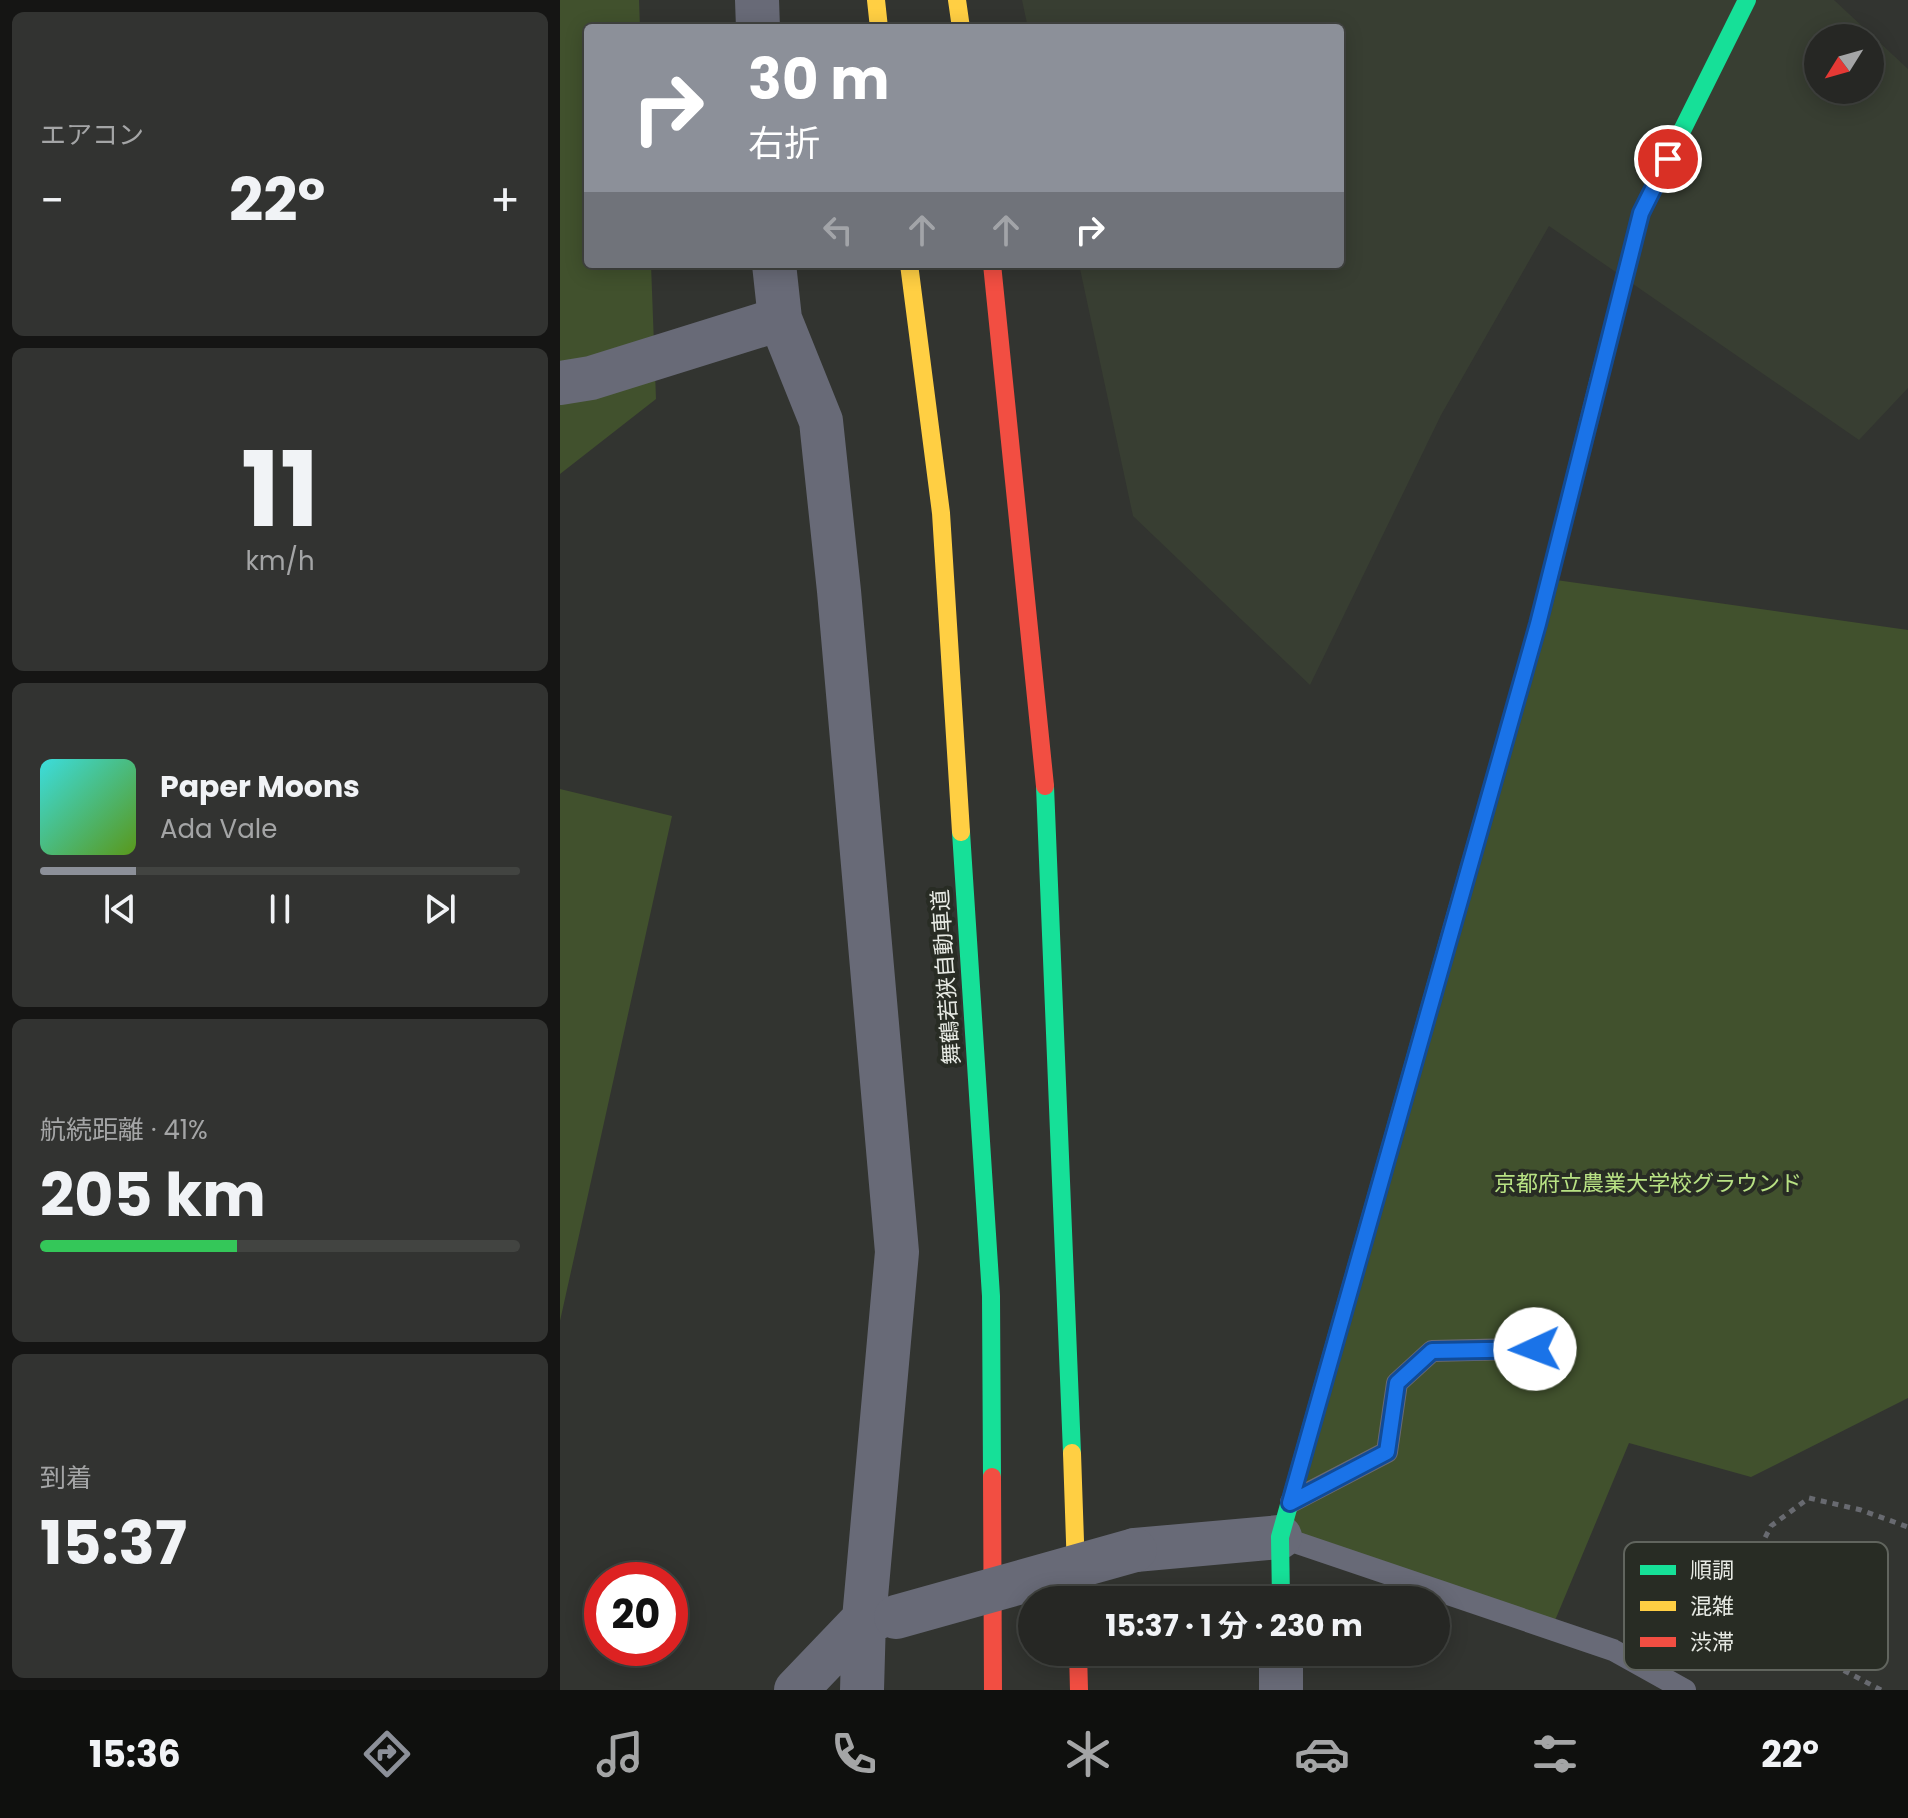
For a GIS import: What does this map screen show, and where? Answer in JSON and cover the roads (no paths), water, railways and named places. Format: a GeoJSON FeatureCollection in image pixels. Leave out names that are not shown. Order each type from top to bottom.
{"type":"FeatureCollection","features":[{"type":"Feature","properties":{"kind":"main road"},"geometry":{"type":"LineString","coordinates":[[876,0],[879,24]]}},
{"type":"Feature","properties":{"kind":"main road"},"geometry":{"type":"LineString","coordinates":[[957,0],[960,24]]}},
{"type":"Feature","properties":{"kind":"main road"},"geometry":{"type":"LineString","coordinates":[[1282,1586],[1285,1520],[1538,624],[1641,213],[1747,0]]}},
{"type":"Feature","properties":{"kind":"main road","name":"舞鶴若狭自動車道"},"geometry":{"type":"LineString","coordinates":[[910,268],[941,513],[991,1296],[993,1690]]}},
{"type":"Feature","properties":{"kind":"main road"},"geometry":{"type":"LineString","coordinates":[[992,268],[1046,798],[1077,1586]]}},
{"type":"Feature","properties":{"kind":"main road"},"geometry":{"type":"LineString","coordinates":[[1078,1666],[1079,1690]]}},
{"type":"Feature","properties":{"kind":"street"},"geometry":{"type":"LineString","coordinates":[[757,0],[758,24]]}},
{"type":"Feature","properties":{"kind":"street"},"geometry":{"type":"LineString","coordinates":[[774,268],[780,319],[821,421],[839,591],[897,1252],[880,1618],[862,1690]]}},
{"type":"Feature","properties":{"kind":"street"},"geometry":{"type":"LineString","coordinates":[[560,383],[591,378],[780,319]]}},
{"type":"Feature","properties":{"kind":"street"},"geometry":{"type":"LineString","coordinates":[[796,1690],[880,1618],[1135,1550],[1285,1520]]}},
{"type":"Feature","properties":{"kind":"street"},"geometry":{"type":"LineString","coordinates":[[1281,1666],[1281,1690]]}},
{"type":"Feature","properties":{"kind":"lane"},"geometry":{"type":"LineString","coordinates":[[1285,1520],[1387,1452],[1397,1383],[1432,1351],[1560,1348]]}},
{"type":"Feature","properties":{"kind":"lane"},"geometry":{"type":"LineString","coordinates":[[1285,1520],[1624,1656]]}},
{"type":"Feature","properties":{"kind":"lane"},"geometry":{"type":"LineString","coordinates":[[1649,1670],[1685,1690]]}},
{"type":"Feature","properties":{"kind":"park label","name":"京都府立農業大学校グラウンド"},"geometry":{"type":"Point","coordinates":[1648,1183]}}]}
